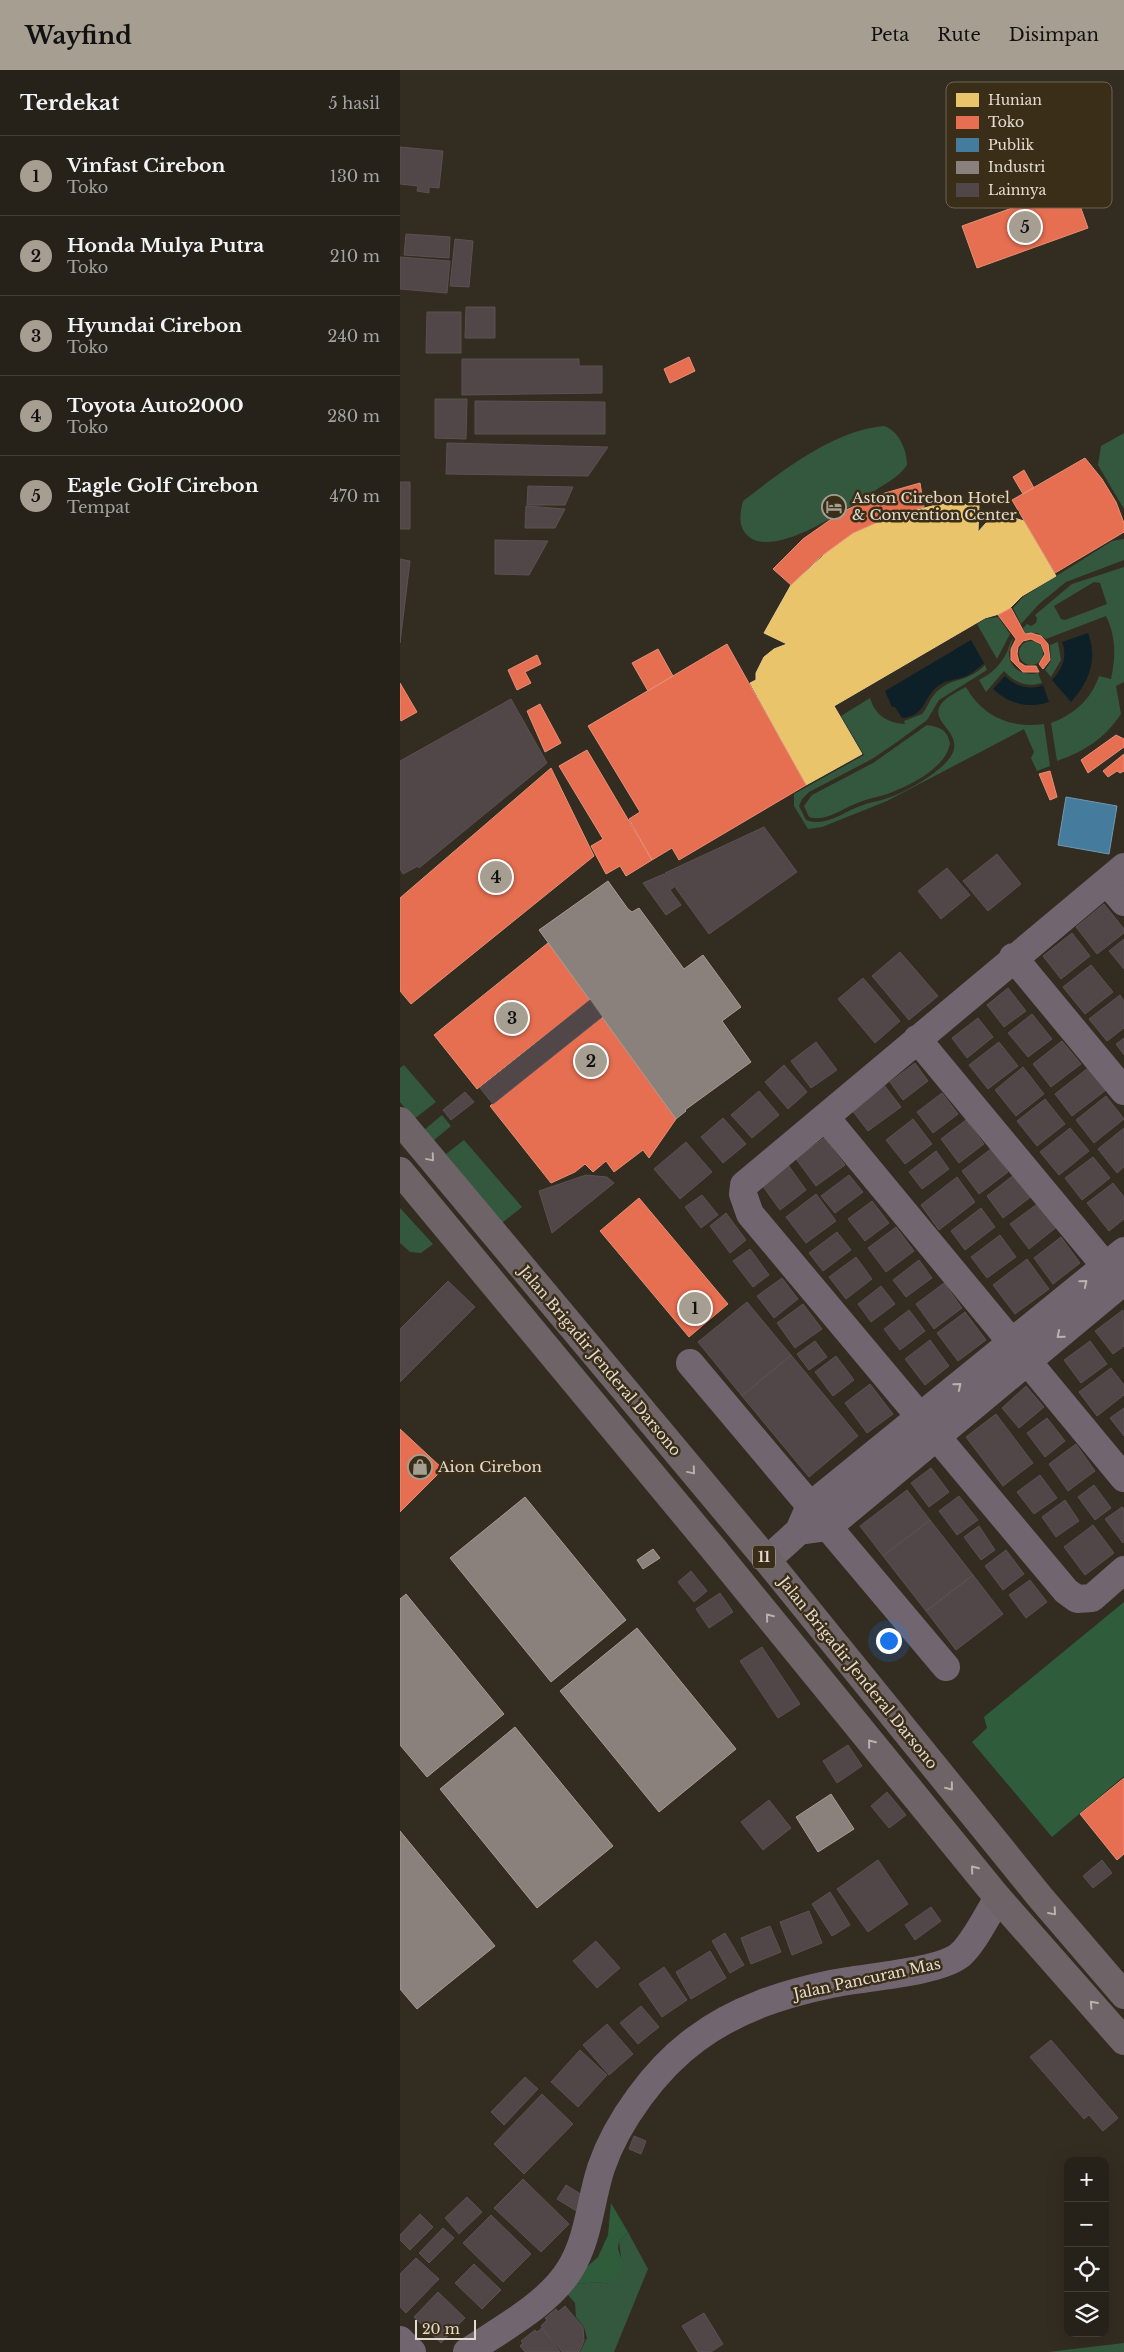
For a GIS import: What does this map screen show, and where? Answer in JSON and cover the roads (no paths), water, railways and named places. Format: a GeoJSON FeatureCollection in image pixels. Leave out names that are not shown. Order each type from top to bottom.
{"type":"FeatureCollection","features":[{"type":"Feature","properties":{"kind":"highway","name":"Jalan Brigadir Jenderal Darsono"},"geometry":{"type":"LineString","coordinates":[[400,1121],[767,1560],[1040,1897],[1124,1995]]}},
{"type":"Feature","properties":{"kind":"highway","name":"11"},"geometry":{"type":"LineString","coordinates":[[400,1172],[682,1510],[998,1898],[1124,2041]]}},
{"type":"Feature","properties":{"kind":"street"},"geometry":{"type":"LineString","coordinates":[[1119,884],[1013,957],[826,1118],[744,1185],[742,1194],[750,1214],[1071,1596],[1084,1600],[1092,1598],[1124,1570]]}},
{"type":"Feature","properties":{"kind":"street"},"geometry":{"type":"LineString","coordinates":[[1013,957],[1124,1090]]}},
{"type":"Feature","properties":{"kind":"street"},"geometry":{"type":"LineString","coordinates":[[767,1560],[799,1531],[810,1506],[929,1426],[1120,1274],[917,1039]]}},
{"type":"Feature","properties":{"kind":"street"},"geometry":{"type":"LineString","coordinates":[[826,1118],[1124,1478]]}},
{"type":"Feature","properties":{"kind":"street"},"geometry":{"type":"LineString","coordinates":[[690,1363],[946,1667]]}},
{"type":"Feature","properties":{"kind":"street"},"geometry":{"type":"LineString","coordinates":[[799,1531],[828,1527],[929,1426]]}},
{"type":"Feature","properties":{"kind":"street","name":"Jalan Pancuran Mas"},"geometry":{"type":"LineString","coordinates":[[467,2352],[534,2307],[570,2270],[582,2242],[601,2168],[615,2136],[632,2106],[672,2058],[723,2020],[776,1999],[832,1983],[947,1963],[965,1950],[998,1898]]}},
{"type":"Feature","properties":{"kind":"street"},"geometry":{"type":"LineString","coordinates":[[400,2340],[412,2352]]}},
{"type":"Feature","properties":{"kind":"water"},"geometry":{"type":"Polygon","coordinates":[[[1088,633],[1092,652],[1090,670],[1083,686],[1071,702],[1052,680],[1059,672],[1063,662],[1064,647],[1062,642],[1088,633]]]}},
{"type":"Feature","properties":{"kind":"water"},"geometry":{"type":"Polygon","coordinates":[[[971,640],[984,663],[967,676],[947,681],[938,686],[916,714],[902,718],[895,707],[892,707],[885,691],[971,640]]]}},
{"type":"Feature","properties":{"kind":"water"},"geometry":{"type":"Polygon","coordinates":[[[1005,676],[1022,686],[1033,688],[1043,685],[1049,702],[1027,705],[1012,702],[993,689],[1005,676]]]}},
{"type":"Feature","properties":{"kind":"place","name":"Eagle Golf Cirebon"},"geometry":{"type":"Point","coordinates":[1025,227]}},
{"type":"Feature","properties":{"kind":"place","name":"Aston Cirebon Hotel & Convention Center"},"geometry":{"type":"Point","coordinates":[834,507]}},
{"type":"Feature","properties":{"kind":"place","name":"Toyota Auto2000"},"geometry":{"type":"Point","coordinates":[496,877]}},
{"type":"Feature","properties":{"kind":"place","name":"Hyundai Cirebon"},"geometry":{"type":"Point","coordinates":[512,1018]}},
{"type":"Feature","properties":{"kind":"place","name":"Honda Mulya Putra"},"geometry":{"type":"Point","coordinates":[591,1061]}},
{"type":"Feature","properties":{"kind":"place","name":"Vinfast Cirebon"},"geometry":{"type":"Point","coordinates":[695,1308]}},
{"type":"Feature","properties":{"kind":"place","name":"Aion Cirebon"},"geometry":{"type":"Point","coordinates":[420,1467]}}]}
